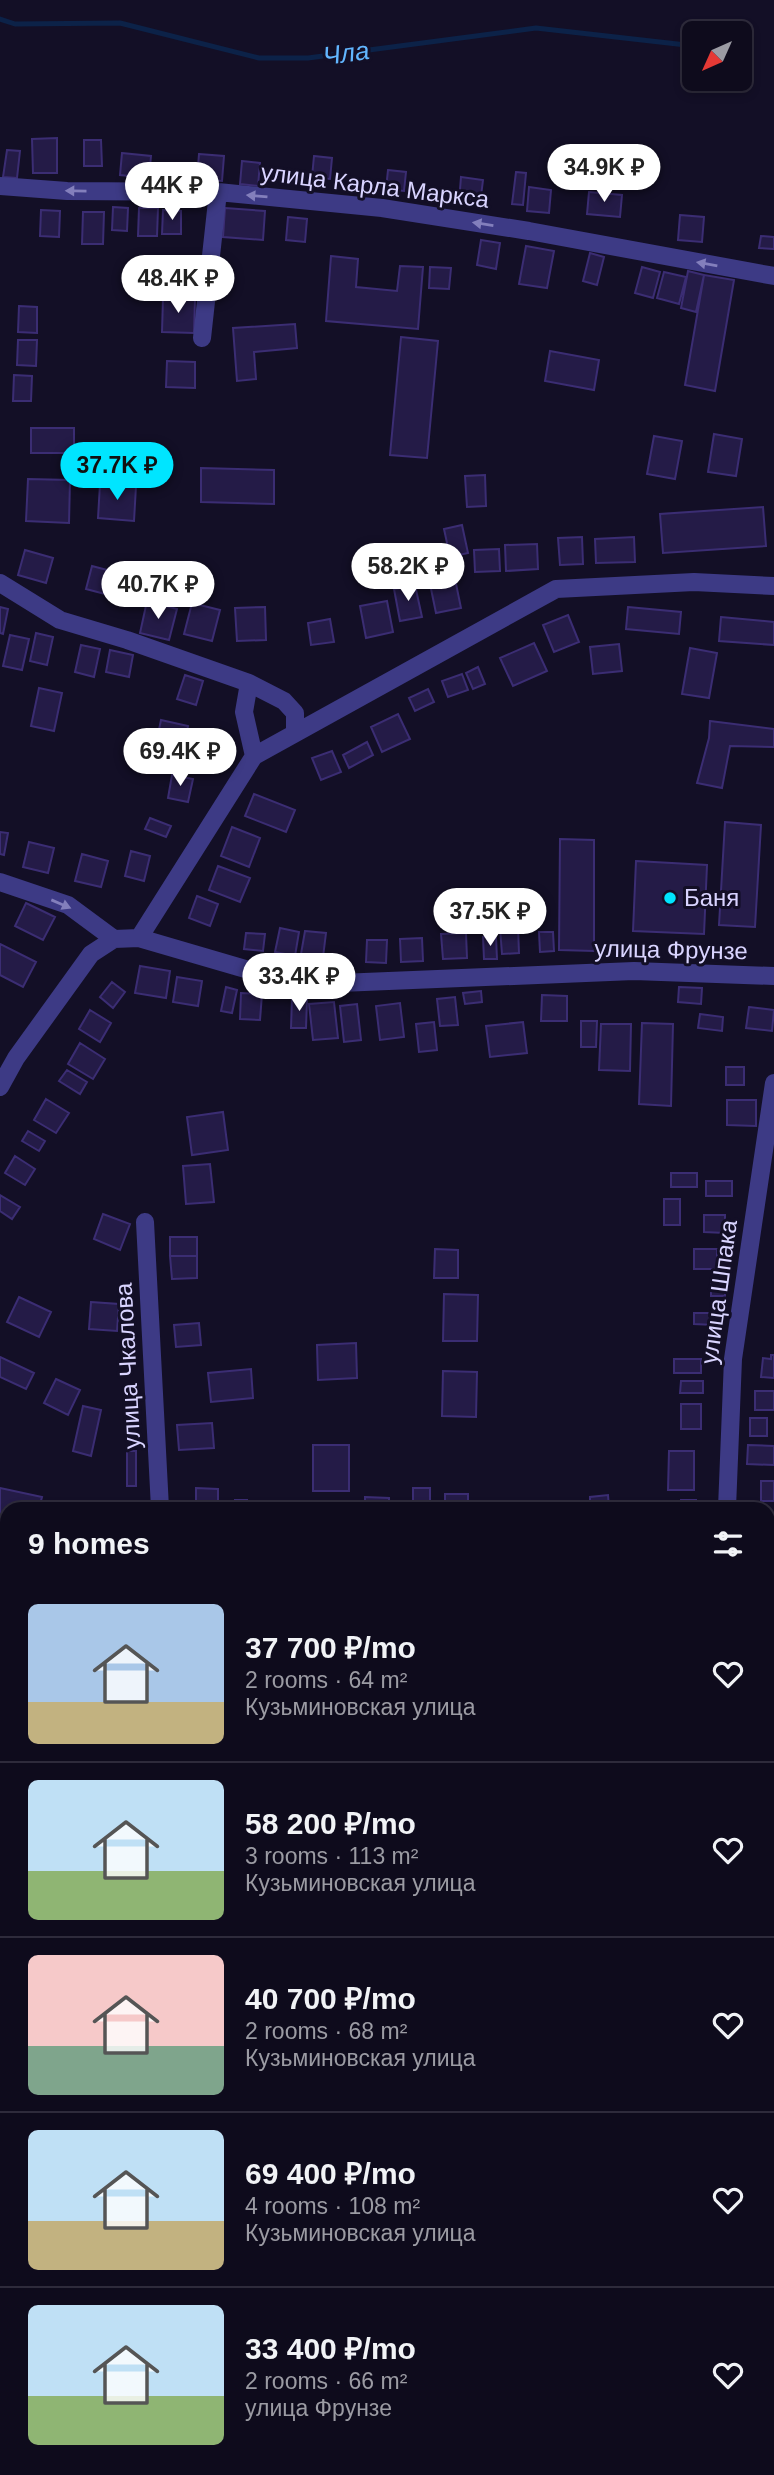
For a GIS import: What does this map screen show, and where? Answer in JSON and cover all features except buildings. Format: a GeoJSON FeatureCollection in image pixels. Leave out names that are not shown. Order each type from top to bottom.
{"type":"FeatureCollection","features":[{"type":"Feature","properties":{"kind":"street","name":"улица Карла Маркса"},"geometry":{"type":"LineString","coordinates":[[0,186],[67,191],[218,192],[382,208],[529,231],[774,276]]}},
{"type":"Feature","properties":{"kind":"street"},"geometry":{"type":"LineString","coordinates":[[202,338],[218,192]]}},
{"type":"Feature","properties":{"kind":"street"},"geometry":{"type":"LineString","coordinates":[[139,938],[254,756],[295,733],[556,589],[694,582],[774,586]]}},
{"type":"Feature","properties":{"kind":"street"},"geometry":{"type":"LineString","coordinates":[[0,583],[60,620],[127,640],[249,683],[284,701],[295,713],[295,733]]}},
{"type":"Feature","properties":{"kind":"street"},"geometry":{"type":"LineString","coordinates":[[249,683],[244,712],[254,756]]}},
{"type":"Feature","properties":{"kind":"street"},"geometry":{"type":"LineString","coordinates":[[0,882],[68,905],[114,939],[91,954],[16,1058],[0,1087]]}},
{"type":"Feature","properties":{"kind":"street","name":"улица Фрунзе"},"geometry":{"type":"LineString","coordinates":[[114,939],[139,938],[285,981],[340,983],[634,971],[774,976]]}},
{"type":"Feature","properties":{"kind":"street","name":"улица Шпака"},"geometry":{"type":"LineString","coordinates":[[727,1502],[733,1360],[774,1083]]}},
{"type":"Feature","properties":{"kind":"street","name":"улица Чкалова"},"geometry":{"type":"LineString","coordinates":[[145,1222],[160,1502]]}},
{"type":"Feature","properties":{"kind":"waterway","name":"Чла"},"geometry":{"type":"LineString","coordinates":[[0,19],[15,24],[120,23],[259,58],[308,58],[536,28],[682,45]]}},
{"type":"Feature","properties":{"kind":"place","name":"Баня"},"geometry":{"type":"Point","coordinates":[670,898]}}]}
